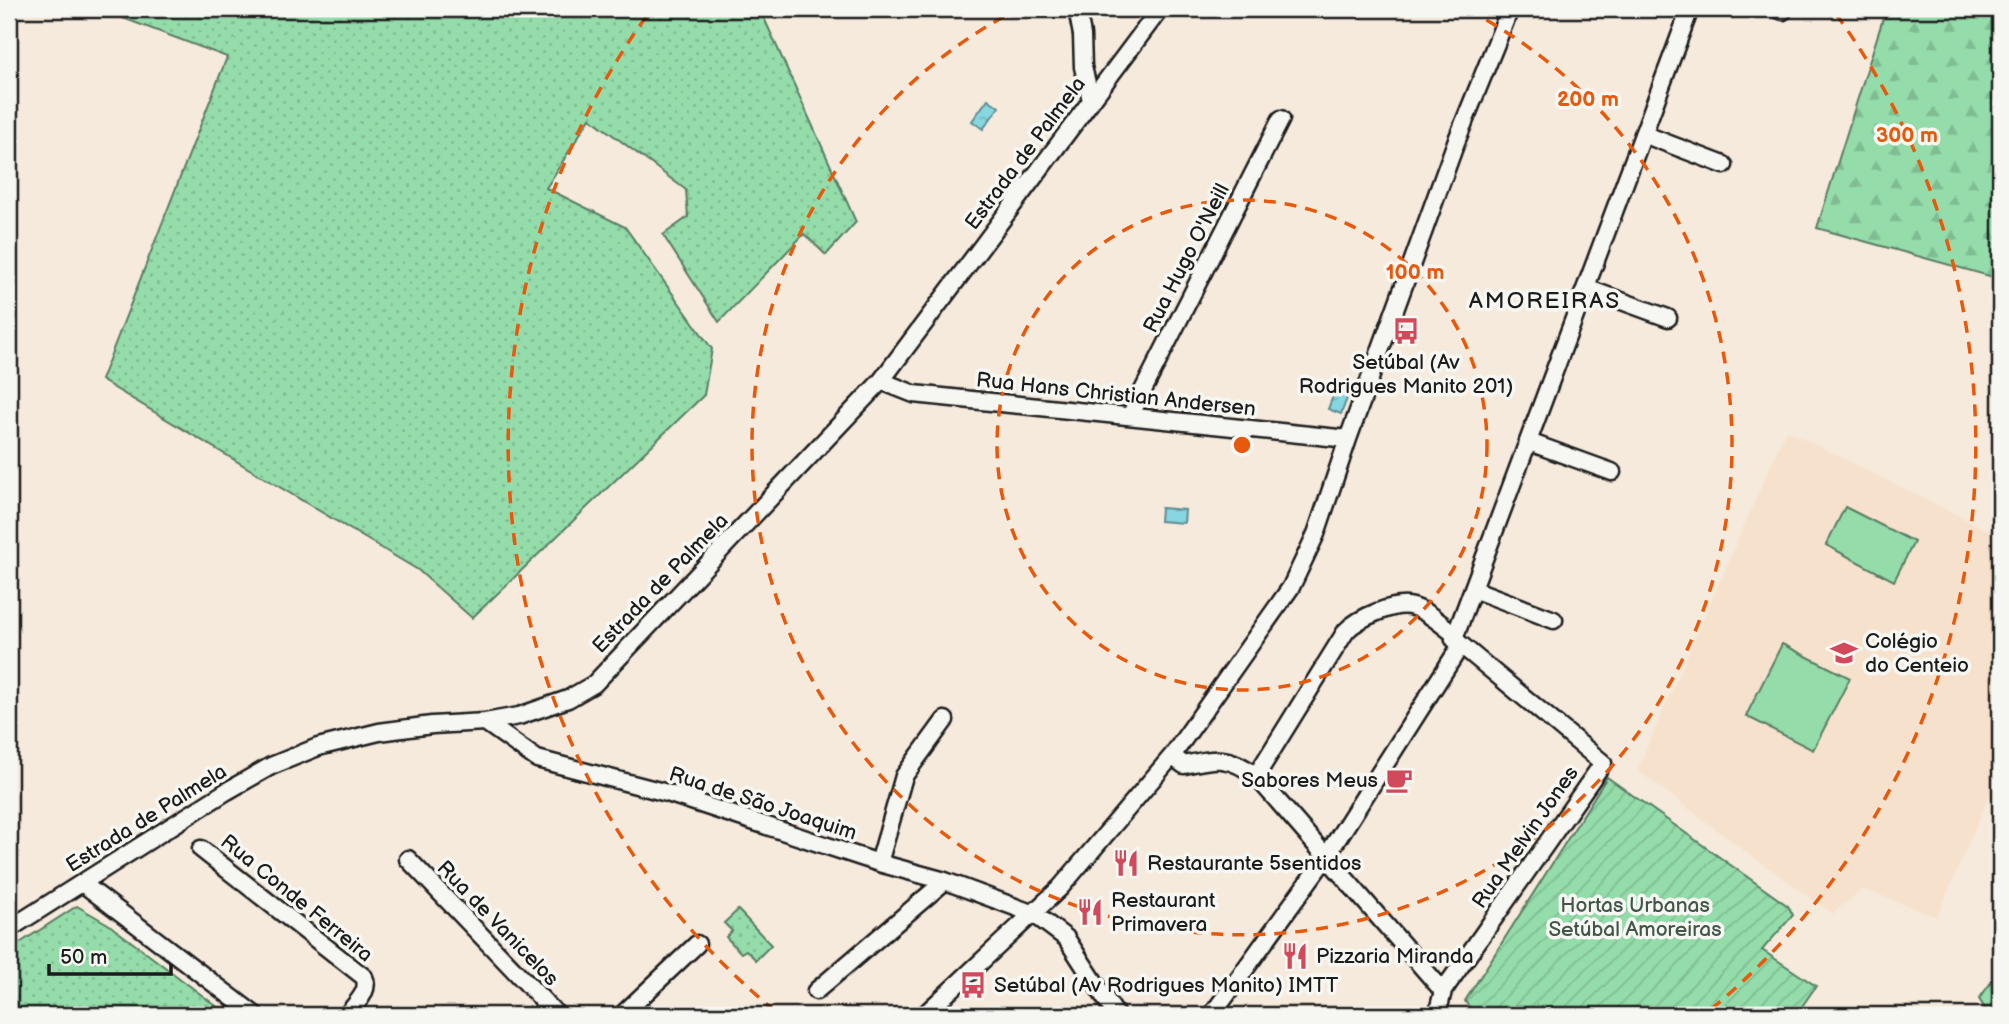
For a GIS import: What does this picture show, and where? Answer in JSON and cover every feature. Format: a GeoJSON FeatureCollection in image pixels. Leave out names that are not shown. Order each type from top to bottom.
{"type":"FeatureCollection","features":[{"type":"Feature","properties":{"kind":"street"},"geometry":{"type":"LineString","coordinates":[[1077,9],[1082,35],[1083,68],[1091,100]]}},
{"type":"Feature","properties":{"kind":"street","name":"Estrada de Palmela"},"geometry":{"type":"LineString","coordinates":[[9,929],[271,766],[318,747],[379,732],[485,722],[519,716],[568,699],[594,684],[881,381],[1160,9]]}},
{"type":"Feature","properties":{"kind":"street"},"geometry":{"type":"LineString","coordinates":[[924,1015],[1060,888],[1172,756],[1291,587],[1316,534],[1456,142],[1510,9]]}},
{"type":"Feature","properties":{"kind":"street"},"geometry":{"type":"LineString","coordinates":[[1212,1015],[1326,857],[1457,640],[1689,9]]}},
{"type":"Feature","properties":{"kind":"street","name":"Rua Hugo O'Neill"},"geometry":{"type":"LineString","coordinates":[[1129,416],[1281,119]]}},
{"type":"Feature","properties":{"kind":"street"},"geometry":{"type":"LineString","coordinates":[[1643,134],[1724,165]]}},
{"type":"Feature","properties":{"kind":"street"},"geometry":{"type":"LineString","coordinates":[[1586,288],[1668,318]]}},
{"type":"Feature","properties":{"kind":"street","name":"Rua Hans Christian Andersen"},"geometry":{"type":"LineString","coordinates":[[881,381],[914,394],[1348,439]]}},
{"type":"Feature","properties":{"kind":"street"},"geometry":{"type":"LineString","coordinates":[[1530,442],[1612,472]]}},
{"type":"Feature","properties":{"kind":"street"},"geometry":{"type":"LineString","coordinates":[[1474,589],[1554,620]]}},
{"type":"Feature","properties":{"kind":"street"},"geometry":{"type":"LineString","coordinates":[[1256,775],[1346,631],[1355,622],[1411,606],[1457,640]]}},
{"type":"Feature","properties":{"kind":"street","name":"Rua Melvin Jones"},"geometry":{"type":"LineString","coordinates":[[1443,991],[1602,763],[1457,640]]}},
{"type":"Feature","properties":{"kind":"street"},"geometry":{"type":"LineString","coordinates":[[879,863],[904,776],[945,720]]}},
{"type":"Feature","properties":{"kind":"street","name":"Rua de São Joaquim"},"geometry":{"type":"LineString","coordinates":[[485,722],[537,759],[667,793],[879,863],[945,881],[1034,914],[1066,938],[1116,1015]]}},
{"type":"Feature","properties":{"kind":"street"},"geometry":{"type":"LineString","coordinates":[[1172,756],[1184,765],[1212,759],[1228,760],[1242,765],[1256,775],[1443,991],[1437,1015]]}},
{"type":"Feature","properties":{"kind":"street","name":"Rua Conde Ferreira"},"geometry":{"type":"LineString","coordinates":[[201,849],[364,977],[366,989],[347,1015]]}},
{"type":"Feature","properties":{"kind":"street","name":"Rua de Vanicelos"},"geometry":{"type":"LineString","coordinates":[[408,859],[557,1015]]}},
{"type":"Feature","properties":{"kind":"street"},"geometry":{"type":"LineString","coordinates":[[816,991],[945,881]]}},
{"type":"Feature","properties":{"kind":"street"},"geometry":{"type":"LineString","coordinates":[[82,883],[255,1015]]}},
{"type":"Feature","properties":{"kind":"street"},"geometry":{"type":"LineString","coordinates":[[622,1015],[697,944]]}},
{"type":"Feature","properties":{"kind":"shaded area","name":"Colégio do Centeio"},"geometry":{"type":"Polygon","coordinates":[[[1786,430],[2000,536],[2000,771],[1937,917],[1863,889],[1833,914],[1637,770],[1786,430]]]}},
{"type":"Feature","properties":{"kind":"green space"},"geometry":{"type":"Polygon","coordinates":[[[99,9],[760,9],[856,222],[826,255],[804,234],[719,322],[663,235],[688,217],[686,190],[590,118],[546,188],[625,227],[712,349],[704,395],[472,618],[418,570],[101,380],[227,57],[99,9]]]}},
{"type":"Feature","properties":{"kind":"green space"},"geometry":{"type":"Polygon","coordinates":[[[1886,9],[2000,9],[2000,279],[1817,228],[1886,9]]]}},
{"type":"Feature","properties":{"kind":"green space"},"geometry":{"type":"Polygon","coordinates":[[[1845,507],[1914,542],[1894,581],[1826,545],[1845,507]]]}},
{"type":"Feature","properties":{"kind":"green space"},"geometry":{"type":"Polygon","coordinates":[[[1782,644],[1850,678],[1813,750],[1746,716],[1782,644]]]}},
{"type":"Feature","properties":{"kind":"green space","name":"Hortas Urbanas Setúbal Amoreiras"},"geometry":{"type":"Polygon","coordinates":[[[1607,777],[1788,906],[1793,915],[1762,950],[1816,986],[1796,1015],[1475,1015],[1465,1001],[1607,777]]]}},
{"type":"Feature","properties":{"kind":"green space"},"geometry":{"type":"Polygon","coordinates":[[[77,906],[108,924],[228,1015],[9,1015],[9,950],[77,906]]]}},
{"type":"Feature","properties":{"kind":"green space"},"geometry":{"type":"Polygon","coordinates":[[[738,910],[771,945],[756,960],[746,950],[741,953],[726,937],[732,931],[724,923],[738,910]]]}},
{"type":"Feature","properties":{"kind":"green space"},"geometry":{"type":"Polygon","coordinates":[[[2000,970],[2000,1015],[1989,1015],[1979,999],[2000,970]]]}},
{"type":"Feature","properties":{"kind":"water"},"geometry":{"type":"Polygon","coordinates":[[[988,99],[999,107],[983,129],[972,121],[988,99]]]}},
{"type":"Feature","properties":{"kind":"water"},"geometry":{"type":"Polygon","coordinates":[[[1343,388],[1349,393],[1341,414],[1328,409],[1336,389],[1343,388]]]}},
{"type":"Feature","properties":{"kind":"water"},"geometry":{"type":"Polygon","coordinates":[[[1161,508],[1185,510],[1184,523],[1160,521],[1161,508]]]}},
{"type":"Feature","properties":{"kind":"place","name":"Setúbal (Av Rodrigues Manito 201)"},"geometry":{"type":"Point","coordinates":[1406,331]}},
{"type":"Feature","properties":{"kind":"place","name":"Colégio do Centeio"},"geometry":{"type":"Point","coordinates":[1844,653]}},
{"type":"Feature","properties":{"kind":"place","name":"Sabores Meus"},"geometry":{"type":"Point","coordinates":[1399,780]}},
{"type":"Feature","properties":{"kind":"place","name":"Restaurante 5sentidos"},"geometry":{"type":"Point","coordinates":[1126,863]}},
{"type":"Feature","properties":{"kind":"place","name":"Restaurant Primavera"},"geometry":{"type":"Point","coordinates":[1090,912]}},
{"type":"Feature","properties":{"kind":"place","name":"Pizzaria Miranda"},"geometry":{"type":"Point","coordinates":[1295,956]}},
{"type":"Feature","properties":{"kind":"place","name":"Setúbal (Av Rodrigues Manito) IMTT"},"geometry":{"type":"Point","coordinates":[973,985]}},
{"type":"Feature","properties":{"kind":"district","name":"AMOREIRAS"},"geometry":{"type":"Point","coordinates":[1545,300]}}]}
